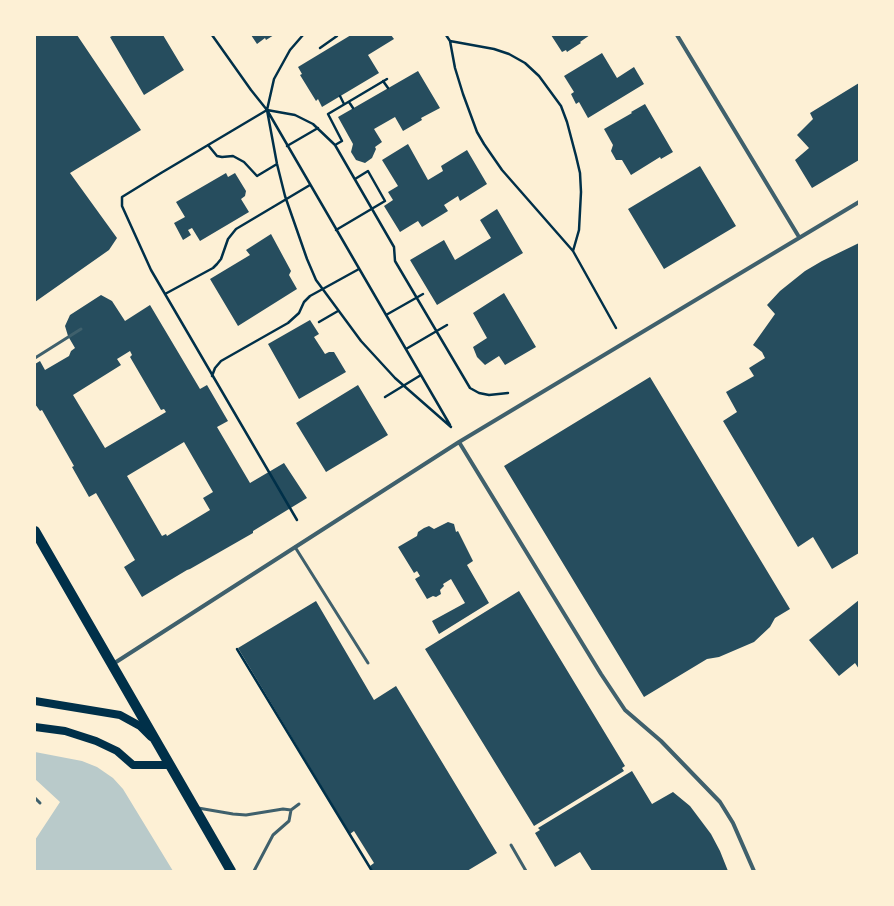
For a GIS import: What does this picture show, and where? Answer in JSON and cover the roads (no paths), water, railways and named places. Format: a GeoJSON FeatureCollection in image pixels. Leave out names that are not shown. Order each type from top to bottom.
{"type":"FeatureCollection","features":[{"type":"Feature","properties":{"kind":"main road"},"geometry":{"type":"LineString","coordinates":[[35,531],[231,871]]}},
{"type":"Feature","properties":{"kind":"main road"},"geometry":{"type":"LineString","coordinates":[[35,700],[120,715],[140,726],[159,747]]}},
{"type":"Feature","properties":{"kind":"main road"},"geometry":{"type":"LineString","coordinates":[[35,727],[65,731],[96,740],[117,751],[133,765],[170,765]]}},
{"type":"Feature","properties":{"kind":"street"},"geometry":{"type":"LineString","coordinates":[[677,35],[800,237]]}},
{"type":"Feature","properties":{"kind":"street"},"geometry":{"type":"LineString","coordinates":[[113,665],[460,442],[859,202]]}},
{"type":"Feature","properties":{"kind":"street"},"geometry":{"type":"LineString","coordinates":[[460,442],[601,674],[625,710],[661,741],[720,802],[733,823],[754,871]]}},
{"type":"Feature","properties":{"kind":"lane"},"geometry":{"type":"LineString","coordinates":[[35,358],[81,329]]}},
{"type":"Feature","properties":{"kind":"lane"},"geometry":{"type":"LineString","coordinates":[[295,547],[368,663]]}},
{"type":"Feature","properties":{"kind":"lane"},"geometry":{"type":"LineString","coordinates":[[35,798],[40,803]]}},
{"type":"Feature","properties":{"kind":"lane"},"geometry":{"type":"LineString","coordinates":[[254,871],[273,835],[289,821],[291,810],[299,804]]}},
{"type":"Feature","properties":{"kind":"lane"},"geometry":{"type":"LineString","coordinates":[[194,807],[246,815],[283,809],[291,810]]}},
{"type":"Feature","properties":{"kind":"lane"},"geometry":{"type":"LineString","coordinates":[[511,845],[526,871]]}}]}
